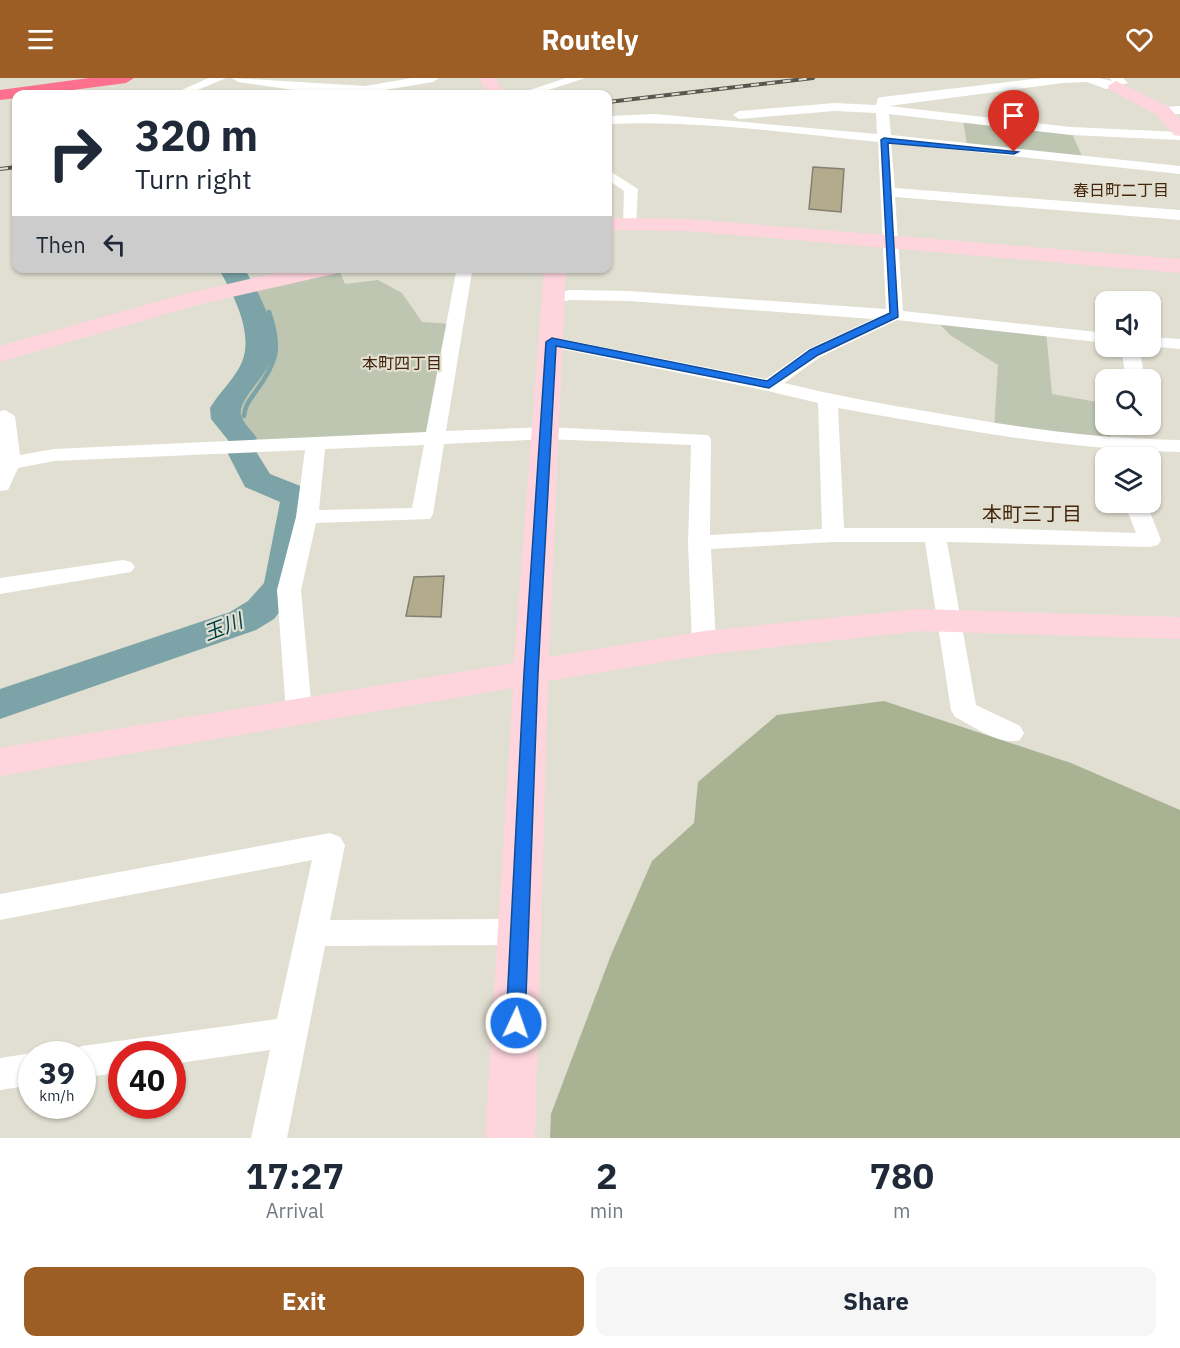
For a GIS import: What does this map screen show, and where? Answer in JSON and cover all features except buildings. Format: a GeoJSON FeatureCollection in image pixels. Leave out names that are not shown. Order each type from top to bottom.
{"type":"FeatureCollection","features":[{"type":"Feature","properties":{"kind":"highway"},"geometry":{"type":"LineString","coordinates":[[52,90],[126,78]]}},
{"type":"Feature","properties":{"kind":"street"},"geometry":{"type":"LineString","coordinates":[[238,78],[297,90]]}},
{"type":"Feature","properties":{"kind":"street"},"geometry":{"type":"LineString","coordinates":[[378,78],[386,90]]}},
{"type":"Feature","properties":{"kind":"street"},"geometry":{"type":"LineString","coordinates":[[365,90],[386,90],[433,78]]}},
{"type":"Feature","properties":{"kind":"street"},"geometry":{"type":"LineString","coordinates":[[536,90],[573,78]]}},
{"type":"Feature","properties":{"kind":"street"},"geometry":{"type":"LineString","coordinates":[[700,121],[723,116],[882,105],[1063,78],[1093,78],[1093,81],[1101,84],[1141,78]]}},
{"type":"Feature","properties":{"kind":"street"},"geometry":{"type":"LineString","coordinates":[[191,90],[221,81]]}},
{"type":"Feature","properties":{"kind":"street"},"geometry":{"type":"LineString","coordinates":[[1118,81],[1172,110],[1180,131]]}},
{"type":"Feature","properties":{"kind":"street"},"geometry":{"type":"LineString","coordinates":[[882,105],[963,119],[1071,131],[1180,136]]}},
{"type":"Feature","properties":{"kind":"street"},"geometry":{"type":"LineString","coordinates":[[882,105],[895,315]]}},
{"type":"Feature","properties":{"kind":"street"},"geometry":{"type":"LineString","coordinates":[[612,120],[655,118],[700,121],[967,146],[1084,161],[1180,170]]}},
{"type":"Feature","properties":{"kind":"street"},"geometry":{"type":"LineString","coordinates":[[963,119],[967,146]]}},
{"type":"Feature","properties":{"kind":"street"},"geometry":{"type":"LineString","coordinates":[[1071,131],[1084,161]]}},
{"type":"Feature","properties":{"kind":"street"},"geometry":{"type":"LineString","coordinates":[[612,177],[631,189],[631,224]]}},
{"type":"Feature","properties":{"kind":"street"},"geometry":{"type":"LineString","coordinates":[[888,192],[1180,215]]}},
{"type":"Feature","properties":{"kind":"street"},"geometry":{"type":"LineString","coordinates":[[612,224],[688,225],[1180,266]]}},
{"type":"Feature","properties":{"kind":"street"},"geometry":{"type":"LineString","coordinates":[[0,354],[244,286],[306,273]]}},
{"type":"Feature","properties":{"kind":"street"},"geometry":{"type":"LineString","coordinates":[[307,517],[422,513],[464,273]]}},
{"type":"Feature","properties":{"kind":"street"},"geometry":{"type":"LineString","coordinates":[[554,283],[571,295],[629,296],[895,315],[1095,337]]}},
{"type":"Feature","properties":{"kind":"street"},"geometry":{"type":"LineString","coordinates":[[510,1138],[531,673],[547,433],[554,283]]}},
{"type":"Feature","properties":{"kind":"street"},"geometry":{"type":"LineString","coordinates":[[769,385],[814,352],[895,315]]}},
{"type":"Feature","properties":{"kind":"street"},"geometry":{"type":"LineString","coordinates":[[552,342],[769,385],[828,400],[1095,447]]}},
{"type":"Feature","properties":{"kind":"street"},"geometry":{"type":"LineString","coordinates":[[1161,343],[1180,344]]}},
{"type":"Feature","properties":{"kind":"street"},"geometry":{"type":"LineString","coordinates":[[828,400],[833,535]]}},
{"type":"Feature","properties":{"kind":"street"},"geometry":{"type":"LineString","coordinates":[[0,417],[5,416],[5,463],[0,485]]}},
{"type":"Feature","properties":{"kind":"street"},"geometry":{"type":"LineString","coordinates":[[5,463],[54,455],[435,436],[547,433],[700,439],[699,543],[704,643]]}},
{"type":"Feature","properties":{"kind":"street"},"geometry":{"type":"LineString","coordinates":[[1122,447],[1143,435]]}},
{"type":"Feature","properties":{"kind":"street"},"geometry":{"type":"LineString","coordinates":[[1148,435],[1180,446]]}},
{"type":"Feature","properties":{"kind":"street"},"geometry":{"type":"LineString","coordinates":[[299,712],[290,590],[307,517],[316,443]]}},
{"type":"Feature","properties":{"kind":"street"},"geometry":{"type":"LineString","coordinates":[[699,543],[833,535],[1150,540],[1139,513]]}},
{"type":"Feature","properties":{"kind":"street"},"geometry":{"type":"LineString","coordinates":[[935,535],[964,710],[1011,733]]}},
{"type":"Feature","properties":{"kind":"street"},"geometry":{"type":"LineString","coordinates":[[0,586],[123,567]]}},
{"type":"Feature","properties":{"kind":"street"},"geometry":{"type":"LineString","coordinates":[[0,762],[704,643],[920,620],[1180,628]]}},
{"type":"Feature","properties":{"kind":"street"},"geometry":{"type":"LineString","coordinates":[[0,907],[330,845],[269,1138]]}},
{"type":"Feature","properties":{"kind":"street"},"geometry":{"type":"LineString","coordinates":[[311,933],[520,932]]}},
{"type":"Feature","properties":{"kind":"street"},"geometry":{"type":"LineString","coordinates":[[186,1047],[291,1032]]}},
{"type":"Feature","properties":{"kind":"street"},"geometry":{"type":"LineString","coordinates":[[0,1074],[18,1071]]}},
{"type":"Feature","properties":{"kind":"green space"},"geometry":{"type":"Polygon","coordinates":[[[963,119],[1071,131],[1084,161],[967,146],[963,119]]]}},
{"type":"Feature","properties":{"kind":"green space"},"geometry":{"type":"Polygon","coordinates":[[[340,273],[345,284],[378,280],[402,293],[422,322],[451,324],[431,436],[258,445],[235,431],[224,414],[252,369],[258,351],[244,291],[340,273]]]}},
{"type":"Feature","properties":{"kind":"green space"},"geometry":{"type":"Polygon","coordinates":[[[935,319],[1046,331],[1052,394],[1095,402],[1095,435],[1110,435],[1113,445],[994,429],[998,365],[950,335],[935,319]]]}},
{"type":"Feature","properties":{"kind":"green space"},"geometry":{"type":"Polygon","coordinates":[[[884,701],[1071,763],[1180,810],[1180,1138],[550,1138],[551,1114],[611,955],[652,861],[694,823],[698,782],[777,715],[884,701]]]}},
{"type":"Feature","properties":{"kind":"waterway","name":"玉川"},"geometry":{"type":"LineString","coordinates":[[234,273],[253,313],[259,339],[257,361],[225,408],[226,419],[241,438]]}},
{"type":"Feature","properties":{"kind":"waterway"},"geometry":{"type":"LineString","coordinates":[[244,416],[247,406],[273,362],[276,344],[269,312]]}},
{"type":"Feature","properties":{"kind":"waterway","name":"玉川"},"geometry":{"type":"LineString","coordinates":[[0,704],[243,621],[261,610],[282,586],[297,500],[291,494],[257,480],[243,452]]}},
{"type":"Feature","properties":{"kind":"railway"},"geometry":{"type":"LineString","coordinates":[[612,102],[813,78]]}},
{"type":"Feature","properties":{"kind":"railway"},"geometry":{"type":"LineString","coordinates":[[0,169],[12,168]]}},
{"type":"Feature","properties":{"kind":"district","name":"春日町二丁目"},"geometry":{"type":"Point","coordinates":[1121,190]}},
{"type":"Feature","properties":{"kind":"district","name":"本町四丁目"},"geometry":{"type":"Point","coordinates":[402,363]}},
{"type":"Feature","properties":{"kind":"district","name":"本町三丁目"},"geometry":{"type":"Point","coordinates":[1032,514]}},
{"type":"Feature","properties":{"kind":"route"},"geometry":{"type":"LineString","coordinates":[[516,1023],[531,673],[552,342],[769,385],[814,352],[895,315],[884,140],[1014,152]]}}]}
